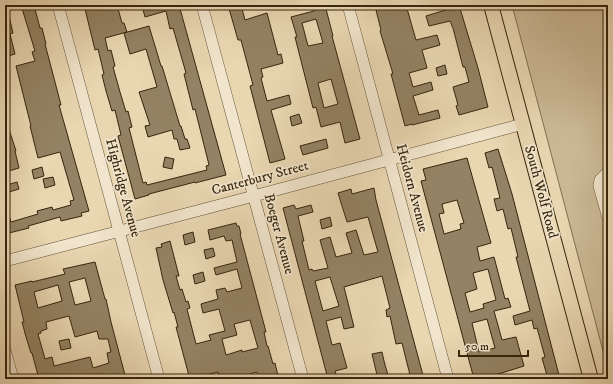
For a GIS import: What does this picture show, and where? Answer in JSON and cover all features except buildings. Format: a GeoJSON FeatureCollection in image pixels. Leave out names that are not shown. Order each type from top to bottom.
{"type":"FeatureCollection","features":[{"type":"Feature","properties":{"kind":"main road","name":"South Wolf Road"},"geometry":{"type":"LineString","coordinates":[[491,5],[591,379]]}},
{"type":"Feature","properties":{"kind":"street","name":"Highridge Avenue"},"geometry":{"type":"LineString","coordinates":[[58,5],[159,379]]}},
{"type":"Feature","properties":{"kind":"street","name":"Boeger Avenue"},"geometry":{"type":"LineString","coordinates":[[202,5],[303,379]]}},
{"type":"Feature","properties":{"kind":"street","name":"Heidorn Avenue"},"geometry":{"type":"LineString","coordinates":[[348,5],[448,379]]}},
{"type":"Feature","properties":{"kind":"street","name":"Canterbury Street"},"geometry":{"type":"LineString","coordinates":[[5,261],[523,124]]}},
{"type":"Feature","properties":{"kind":"street"},"geometry":{"type":"LineString","coordinates":[[608,172],[600,180],[599,186],[608,218]]}},
{"type":"Feature","properties":{"kind":"street"},"geometry":{"type":"LineString","coordinates":[[5,350],[13,379]]}},
{"type":"Feature","properties":{"kind":"shaded area"},"geometry":{"type":"Polygon","coordinates":[[[512,5],[608,5],[608,370],[512,5]]]}}]}
